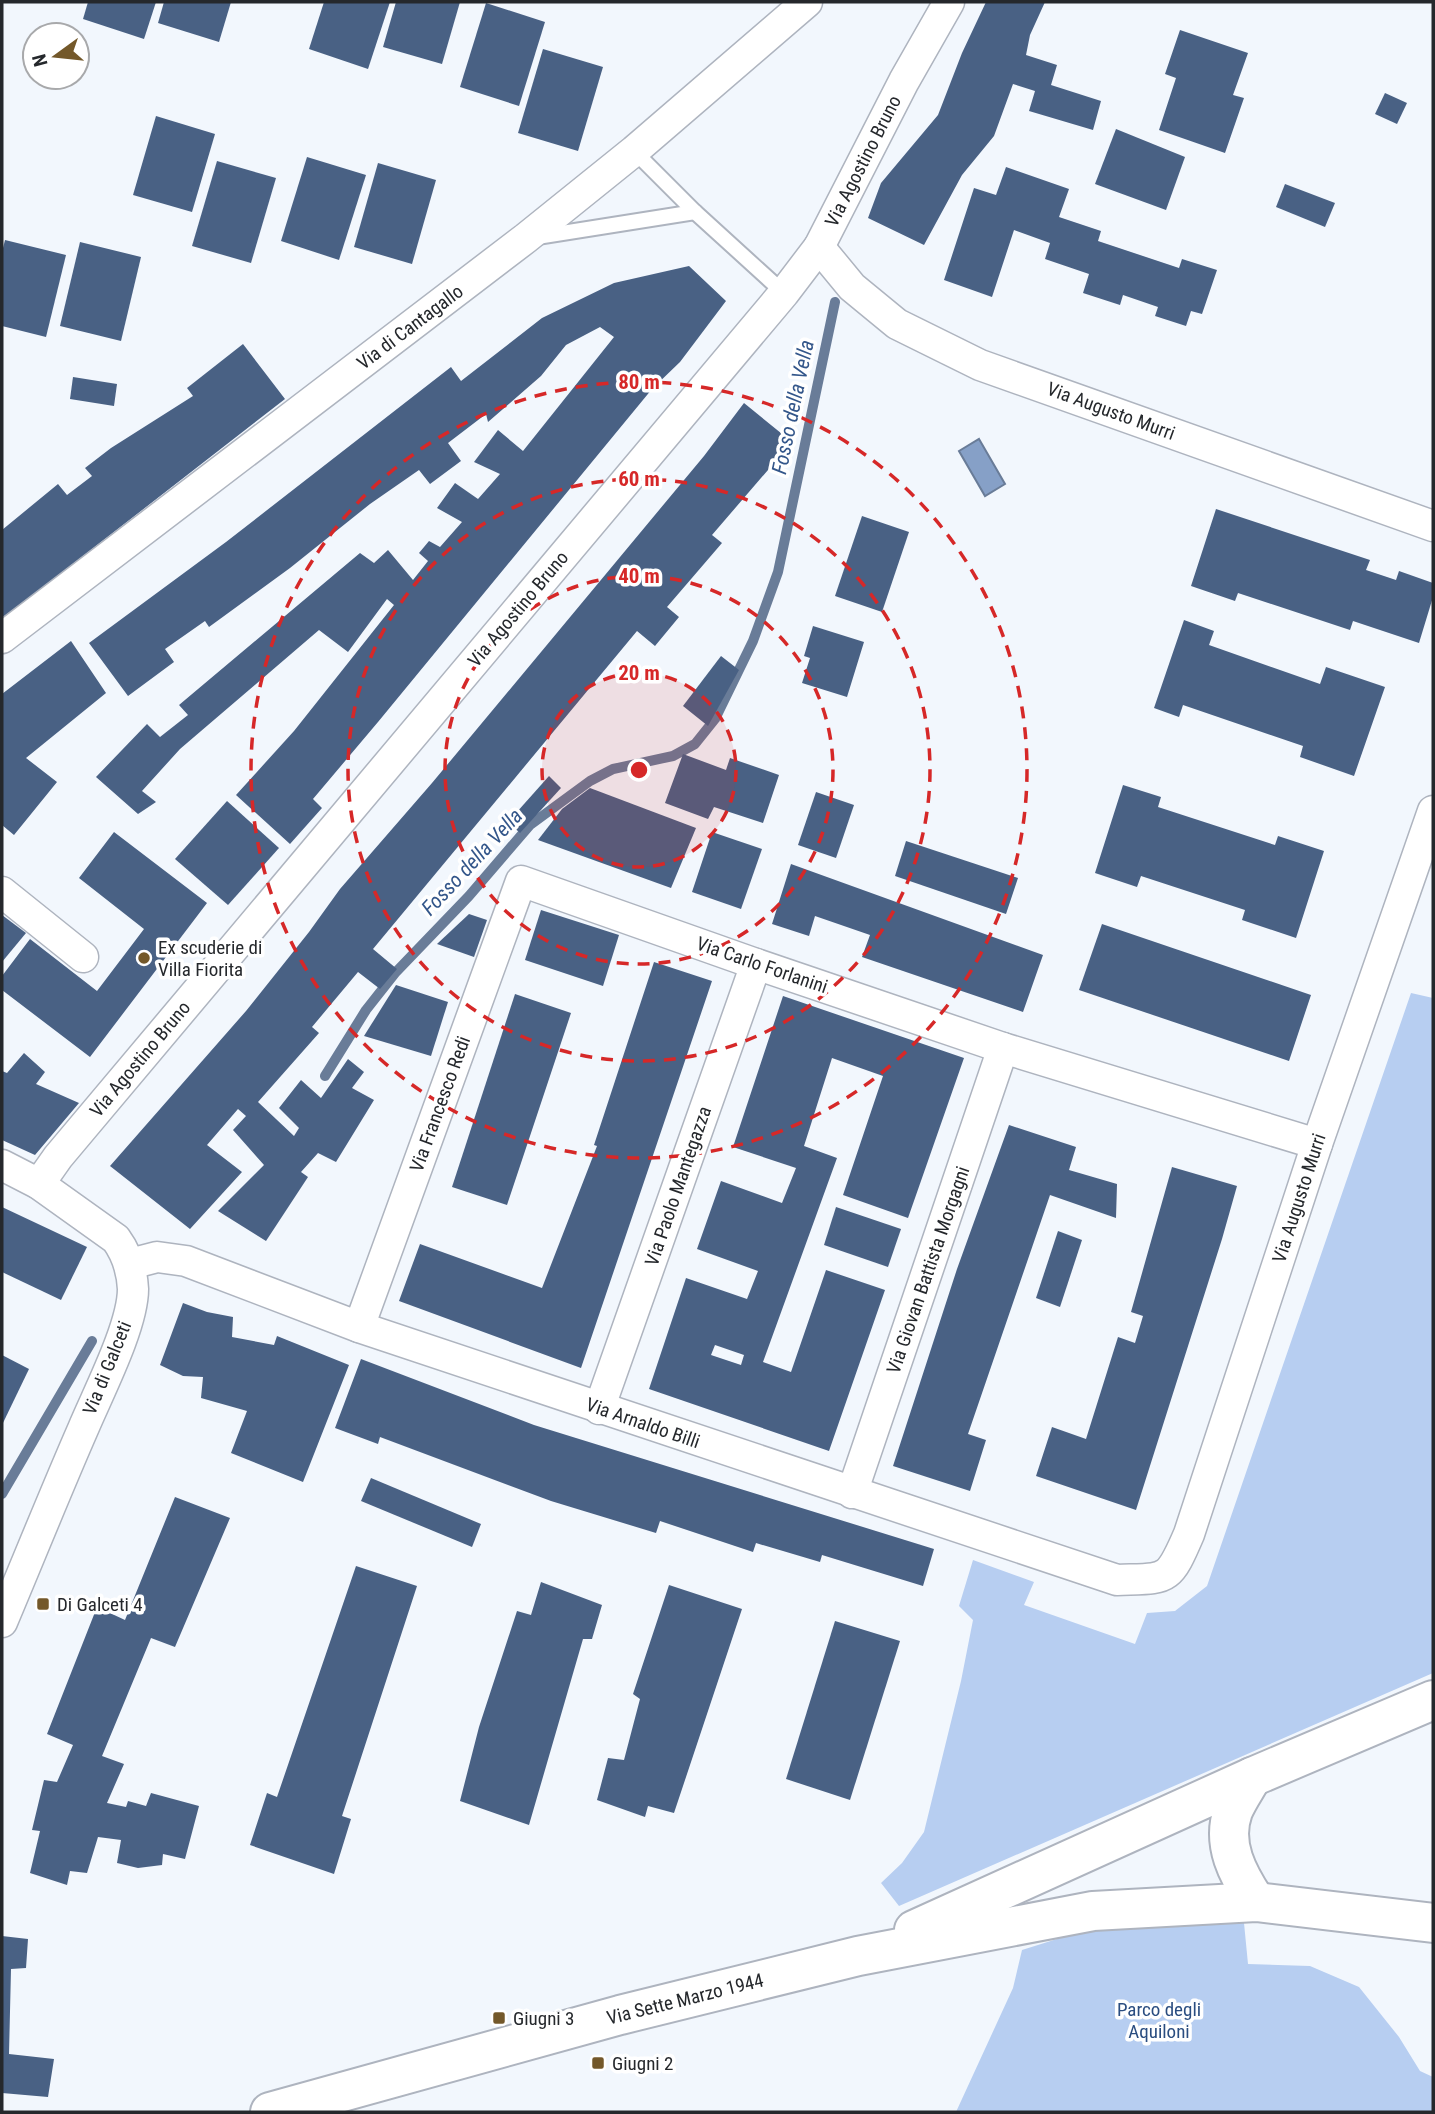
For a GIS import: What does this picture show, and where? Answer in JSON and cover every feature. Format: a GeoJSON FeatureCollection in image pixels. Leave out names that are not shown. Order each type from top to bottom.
{"type":"FeatureCollection","features":[{"type":"Feature","properties":{"kind":"street","name":"Via di Cantagallo"},"geometry":{"type":"LineString","coordinates":[[2,638],[526,238],[635,151],[807,2]]}},
{"type":"Feature","properties":{"kind":"street","name":"Via Agostino Bruno"},"geometry":{"type":"LineString","coordinates":[[39,1184],[58,1157],[784,293],[819,247],[904,81],[949,2]]}},
{"type":"Feature","properties":{"kind":"street","name":"Via Augusto Murri"},"geometry":{"type":"LineString","coordinates":[[819,247],[852,287],[897,324],[980,365],[1433,526]]}},
{"type":"Feature","properties":{"kind":"street","name":"Via Augusto Murri"},"geometry":{"type":"LineString","coordinates":[[1159,1578],[1174,1569],[1189,1534],[1317,1144],[1433,811]]}},
{"type":"Feature","properties":{"kind":"street","name":"Via Carlo Forlanini"},"geometry":{"type":"LineString","coordinates":[[521,881],[1003,1048],[1317,1144]]}},
{"type":"Feature","properties":{"kind":"street","name":"Via Francesco Redi"},"geometry":{"type":"LineString","coordinates":[[359,1327],[521,881]]}},
{"type":"Feature","properties":{"kind":"street"},"geometry":{"type":"LineString","coordinates":[[2,891],[83,957]]}},
{"type":"Feature","properties":{"kind":"street","name":"Via Paolo Mantegazza"},"geometry":{"type":"LineString","coordinates":[[599,1409],[756,964]]}},
{"type":"Feature","properties":{"kind":"street","name":"Via Giovan Battista Morgagni"},"geometry":{"type":"LineString","coordinates":[[852,1493],[1003,1048]]}},
{"type":"Feature","properties":{"kind":"street"},"geometry":{"type":"LineString","coordinates":[[2,1165],[39,1184],[116,1239],[130,1264]]}},
{"type":"Feature","properties":{"kind":"street","name":"Via Arnaldo Billi"},"geometry":{"type":"LineString","coordinates":[[130,1264],[158,1257],[186,1261],[359,1327],[1117,1580],[1159,1578]]}},
{"type":"Feature","properties":{"kind":"street","name":"Via di Galceti"},"geometry":{"type":"LineString","coordinates":[[2,1622],[116,1350],[129,1312],[133,1289],[130,1264]]}},
{"type":"Feature","properties":{"kind":"street"},"geometry":{"type":"LineString","coordinates":[[858,1956],[1252,1777],[1433,1700]]}},
{"type":"Feature","properties":{"kind":"street"},"geometry":{"type":"LineString","coordinates":[[1252,1777],[1233,1812],[1228,1843],[1240,1878],[1256,1902]]}},
{"type":"Feature","properties":{"kind":"street"},"geometry":{"type":"LineString","coordinates":[[858,1956],[1093,1911],[1256,1902],[1433,1923]]}},
{"type":"Feature","properties":{"kind":"street","name":"Via Sette Marzo 1944"},"geometry":{"type":"LineString","coordinates":[[270,2112],[620,2015],[858,1956]]}},
{"type":"Feature","properties":{"kind":"lane"},"geometry":{"type":"LineString","coordinates":[[635,151],[695,212],[784,293]]}},
{"type":"Feature","properties":{"kind":"lane"},"geometry":{"type":"LineString","coordinates":[[526,238],[695,212]]}},
{"type":"Feature","properties":{"kind":"green space"},"geometry":{"type":"Polygon","coordinates":[[[1411,993],[1433,998],[1433,1673],[899,1906],[881,1883],[902,1863],[924,1832],[973,1620],[959,1606],[973,1560],[1034,1582],[1024,1605],[1135,1644],[1147,1613],[1175,1611],[1207,1586],[1411,993]]]}},
{"type":"Feature","properties":{"kind":"green space","name":"Parco degli Aquiloni"},"geometry":{"type":"Polygon","coordinates":[[[1244,1923],[1248,1964],[1310,1966],[1359,1987],[1399,2037],[1420,2071],[1433,2077],[1433,2112],[956,2112],[1013,1988],[1022,1950],[1092,1928],[1244,1923]]]}},
{"type":"Feature","properties":{"kind":"shaded area"},"geometry":{"type":"Polygon","coordinates":[[[979,439],[1005,484],[985,496],[959,451],[979,439]]]}},
{"type":"Feature","properties":{"kind":"building"},"geometry":{"type":"Polygon","coordinates":[[[88,2],[156,2],[144,39],[83,19],[88,2]]]}},
{"type":"Feature","properties":{"kind":"building"},"geometry":{"type":"Polygon","coordinates":[[[164,2],[231,2],[219,42],[158,23],[164,2]]]}},
{"type":"Feature","properties":{"kind":"building"},"geometry":{"type":"Polygon","coordinates":[[[324,2],[390,2],[368,69],[309,49],[324,2]]]}},
{"type":"Feature","properties":{"kind":"building"},"geometry":{"type":"Polygon","coordinates":[[[396,2],[460,2],[442,64],[383,47],[396,2]]]}},
{"type":"Feature","properties":{"kind":"building"},"geometry":{"type":"Polygon","coordinates":[[[986,2],[1045,2],[1030,35],[1026,55],[1057,65],[1051,85],[1101,101],[1093,130],[1029,111],[1035,91],[1013,84],[994,136],[962,175],[924,245],[868,218],[881,183],[938,115],[962,53],[986,2]]]}},
{"type":"Feature","properties":{"kind":"building"},"geometry":{"type":"Polygon","coordinates":[[[486,3],[545,22],[519,106],[460,87],[486,3]]]}},
{"type":"Feature","properties":{"kind":"building"},"geometry":{"type":"Polygon","coordinates":[[[1180,30],[1248,53],[1233,95],[1244,98],[1225,153],[1159,130],[1176,78],[1165,74],[1180,30]]]}},
{"type":"Feature","properties":{"kind":"building"},"geometry":{"type":"Polygon","coordinates":[[[543,49],[603,67],[578,151],[518,133],[543,49]]]}},
{"type":"Feature","properties":{"kind":"building"},"geometry":{"type":"Polygon","coordinates":[[[1385,93],[1407,103],[1397,124],[1375,114],[1385,93]]]}},
{"type":"Feature","properties":{"kind":"building"},"geometry":{"type":"Polygon","coordinates":[[[156,116],[215,134],[192,212],[133,195],[156,116]]]}},
{"type":"Feature","properties":{"kind":"building"},"geometry":{"type":"Polygon","coordinates":[[[1116,129],[1185,157],[1166,210],[1095,184],[1116,129]]]}},
{"type":"Feature","properties":{"kind":"building"},"geometry":{"type":"Polygon","coordinates":[[[307,157],[366,175],[339,260],[281,241],[307,157]]]}},
{"type":"Feature","properties":{"kind":"building"},"geometry":{"type":"Polygon","coordinates":[[[217,161],[276,178],[251,263],[192,246],[217,161]]]}},
{"type":"Feature","properties":{"kind":"building"},"geometry":{"type":"Polygon","coordinates":[[[378,163],[436,180],[412,264],[354,247],[378,163]]]}},
{"type":"Feature","properties":{"kind":"building"},"geometry":{"type":"Polygon","coordinates":[[[1006,167],[1069,189],[1059,217],[1101,231],[1098,241],[1179,268],[1182,259],[1217,270],[1202,314],[1191,311],[1186,326],[1155,316],[1158,307],[1123,295],[1120,305],[1083,293],[1089,274],[1045,259],[1050,243],[1014,230],[992,297],[944,280],[974,188],[996,195],[1006,167]]]}},
{"type":"Feature","properties":{"kind":"building"},"geometry":{"type":"Polygon","coordinates":[[[1285,184],[1335,203],[1325,227],[1276,207],[1285,184]]]}},
{"type":"Feature","properties":{"kind":"building"},"geometry":{"type":"Polygon","coordinates":[[[5,240],[66,255],[46,337],[2,326],[2,252],[5,240]]]}},
{"type":"Feature","properties":{"kind":"building"},"geometry":{"type":"Polygon","coordinates":[[[80,242],[141,257],[121,341],[60,326],[80,242]]]}},
{"type":"Feature","properties":{"kind":"building"},"geometry":{"type":"Polygon","coordinates":[[[689,266],[726,301],[680,362],[652,389],[313,799],[322,808],[290,844],[236,795],[294,731],[394,605],[387,599],[348,652],[319,630],[180,749],[142,791],[156,802],[138,814],[96,777],[147,724],[160,737],[188,715],[179,705],[360,553],[374,563],[388,550],[413,580],[428,561],[419,553],[429,541],[440,547],[462,522],[437,508],[455,483],[478,499],[500,474],[474,462],[498,430],[523,451],[614,337],[600,327],[566,345],[541,376],[488,422],[486,414],[448,443],[461,461],[430,484],[419,470],[370,504],[290,568],[209,627],[205,621],[165,649],[174,662],[128,696],[89,643],[226,542],[451,367],[461,381],[542,318],[614,283],[689,266]]]}},
{"type":"Feature","properties":{"kind":"building"},"geometry":{"type":"Polygon","coordinates":[[[243,344],[285,399],[2,619],[2,530],[58,484],[67,495],[92,476],[85,468],[111,448],[193,396],[187,388],[243,344]]]}},
{"type":"Feature","properties":{"kind":"building"},"geometry":{"type":"Polygon","coordinates":[[[73,377],[117,384],[114,406],[70,399],[73,377]]]}},
{"type":"Feature","properties":{"kind":"building"},"geometry":{"type":"Polygon","coordinates":[[[744,403],[792,442],[712,535],[722,543],[667,607],[679,617],[655,646],[637,631],[373,949],[397,969],[380,989],[358,972],[312,1027],[319,1033],[258,1102],[294,1136],[299,1128],[279,1108],[301,1080],[321,1098],[348,1059],[364,1072],[352,1088],[374,1100],[336,1162],[318,1153],[301,1172],[308,1177],[266,1241],[218,1211],[264,1165],[233,1130],[246,1116],[238,1109],[207,1145],[242,1172],[190,1229],[110,1166],[246,1011],[340,889],[432,783],[704,456],[744,403]]]}},
{"type":"Feature","properties":{"kind":"building"},"geometry":{"type":"Polygon","coordinates":[[[1216,509],[1370,560],[1366,570],[1396,580],[1399,571],[1433,583],[1433,597],[1419,643],[1353,621],[1350,630],[1238,593],[1235,601],[1191,586],[1216,509]]]}},
{"type":"Feature","properties":{"kind":"building"},"geometry":{"type":"Polygon","coordinates":[[[862,516],[909,532],[882,612],[835,596],[862,516]]]}},
{"type":"Feature","properties":{"kind":"building"},"geometry":{"type":"Polygon","coordinates":[[[1184,620],[1214,631],[1209,645],[1320,684],[1326,667],[1385,687],[1354,776],[1300,757],[1303,746],[1183,705],[1179,717],[1154,708],[1184,620]]]}},
{"type":"Feature","properties":{"kind":"building"},"geometry":{"type":"Polygon","coordinates":[[[813,626],[864,642],[847,697],[802,683],[810,658],[804,656],[813,626]]]}},
{"type":"Feature","properties":{"kind":"building"},"geometry":{"type":"Polygon","coordinates":[[[71,641],[106,693],[26,758],[57,782],[14,835],[2,825],[2,694],[71,641]]]}},
{"type":"Feature","properties":{"kind":"building"},"geometry":{"type":"Polygon","coordinates":[[[721,656],[739,670],[708,726],[683,706],[721,656]]]}},
{"type":"Feature","properties":{"kind":"building"},"geometry":{"type":"Polygon","coordinates":[[[683,754],[726,770],[730,758],[779,775],[763,823],[714,807],[708,819],[665,803],[683,754]]]}},
{"type":"Feature","properties":{"kind":"building"},"geometry":{"type":"Polygon","coordinates":[[[549,776],[561,788],[520,833],[508,822],[549,776]]]}},
{"type":"Feature","properties":{"kind":"building"},"geometry":{"type":"Polygon","coordinates":[[[1123,785],[1161,797],[1158,807],[1275,845],[1278,836],[1324,851],[1296,938],[1242,920],[1245,910],[1141,876],[1137,887],[1095,873],[1123,785]]]}},
{"type":"Feature","properties":{"kind":"building"},"geometry":{"type":"Polygon","coordinates":[[[590,788],[696,828],[671,888],[538,840],[562,809],[590,788]]]}},
{"type":"Feature","properties":{"kind":"building"},"geometry":{"type":"Polygon","coordinates":[[[816,792],[854,805],[836,858],[798,845],[816,792]]]}},
{"type":"Feature","properties":{"kind":"building"},"geometry":{"type":"Polygon","coordinates":[[[227,801],[279,848],[228,905],[175,859],[227,801]]]}},
{"type":"Feature","properties":{"kind":"building","name":"Ex scuderie di Villa Fiorita"},"geometry":{"type":"Polygon","coordinates":[[[114,832],[207,903],[90,1057],[2,990],[2,976],[30,939],[97,991],[144,929],[79,878],[114,832]]]}},
{"type":"Feature","properties":{"kind":"building"},"geometry":{"type":"Polygon","coordinates":[[[712,832],[762,849],[741,909],[692,892],[712,832]]]}},
{"type":"Feature","properties":{"kind":"building"},"geometry":{"type":"Polygon","coordinates":[[[906,841],[1018,878],[1006,914],[895,876],[906,841]]]}},
{"type":"Feature","properties":{"kind":"building"},"geometry":{"type":"Polygon","coordinates":[[[791,864],[1043,955],[1023,1012],[862,957],[870,935],[815,916],[809,936],[772,924],[791,864]]]}},
{"type":"Feature","properties":{"kind":"building"},"geometry":{"type":"Polygon","coordinates":[[[541,910],[619,935],[603,986],[525,960],[541,910]]]}},
{"type":"Feature","properties":{"kind":"building"},"geometry":{"type":"Polygon","coordinates":[[[469,914],[487,920],[474,957],[437,944],[469,914]]]}},
{"type":"Feature","properties":{"kind":"building"},"geometry":{"type":"Polygon","coordinates":[[[2,915],[26,933],[2,962],[2,915]]]}},
{"type":"Feature","properties":{"kind":"building"},"geometry":{"type":"Polygon","coordinates":[[[1102,924],[1311,995],[1289,1061],[1079,990],[1102,924]]]}},
{"type":"Feature","properties":{"kind":"building"},"geometry":{"type":"Polygon","coordinates":[[[654,962],[712,981],[581,1368],[399,1301],[420,1244],[542,1288],[597,1146],[594,1145],[654,962]]]}},
{"type":"Feature","properties":{"kind":"building"},"geometry":{"type":"Polygon","coordinates":[[[396,985],[448,1002],[431,1056],[364,1036],[396,985]]]}},
{"type":"Feature","properties":{"kind":"building"},"geometry":{"type":"Polygon","coordinates":[[[515,994],[571,1013],[507,1205],[452,1187],[515,994]]]}},
{"type":"Feature","properties":{"kind":"building"},"geometry":{"type":"Polygon","coordinates":[[[783,996],[964,1058],[908,1218],[843,1195],[883,1076],[832,1058],[804,1146],[837,1158],[763,1362],[791,1372],[826,1270],[885,1290],[829,1451],[649,1389],[686,1278],[747,1299],[758,1271],[697,1249],[721,1181],[782,1203],[796,1168],[733,1147],[783,996]],[[715,1345],[711,1355],[741,1365],[744,1355],[715,1345]]]}},
{"type":"Feature","properties":{"kind":"building"},"geometry":{"type":"Polygon","coordinates":[[[24,1053],[45,1072],[36,1084],[79,1103],[35,1155],[2,1140],[2,1071],[7,1073],[24,1053]]]}},
{"type":"Feature","properties":{"kind":"building"},"geometry":{"type":"Polygon","coordinates":[[[1009,1125],[1076,1147],[1069,1170],[1117,1184],[1116,1218],[1050,1195],[968,1434],[986,1440],[970,1491],[893,1466],[957,1269],[1009,1125]]]}},
{"type":"Feature","properties":{"kind":"building"},"geometry":{"type":"Polygon","coordinates":[[[1172,1167],[1237,1186],[1136,1510],[1036,1476],[1052,1427],[1086,1439],[1118,1337],[1135,1343],[1143,1316],[1131,1312],[1172,1167]]]}},
{"type":"Feature","properties":{"kind":"building"},"geometry":{"type":"Polygon","coordinates":[[[2,1207],[87,1247],[61,1300],[2,1272],[2,1207]]]}},
{"type":"Feature","properties":{"kind":"building"},"geometry":{"type":"Polygon","coordinates":[[[836,1207],[901,1229],[888,1267],[824,1245],[836,1207]]]}},
{"type":"Feature","properties":{"kind":"building"},"geometry":{"type":"Polygon","coordinates":[[[1058,1231],[1082,1240],[1060,1307],[1036,1298],[1058,1231]]]}},
{"type":"Feature","properties":{"kind":"building"},"geometry":{"type":"Polygon","coordinates":[[[183,1303],[207,1312],[233,1317],[232,1337],[274,1345],[277,1336],[349,1365],[303,1482],[231,1453],[247,1411],[201,1398],[203,1377],[183,1376],[160,1365],[183,1303]]]}},
{"type":"Feature","properties":{"kind":"building"},"geometry":{"type":"Polygon","coordinates":[[[2,1355],[29,1369],[2,1425],[2,1355]]]}},
{"type":"Feature","properties":{"kind":"building"},"geometry":{"type":"Polygon","coordinates":[[[361,1359],[534,1425],[934,1549],[923,1586],[822,1555],[820,1562],[756,1543],[753,1552],[660,1521],[656,1533],[551,1501],[380,1437],[378,1444],[335,1428],[361,1359]]]}},
{"type":"Feature","properties":{"kind":"building"},"geometry":{"type":"Polygon","coordinates":[[[371,1478],[481,1524],[472,1547],[361,1501],[371,1478]]]}},
{"type":"Feature","properties":{"kind":"building"},"geometry":{"type":"Polygon","coordinates":[[[175,1497],[230,1518],[175,1647],[151,1638],[102,1756],[124,1764],[107,1803],[126,1807],[128,1801],[146,1806],[151,1793],[199,1806],[185,1859],[163,1854],[162,1865],[138,1868],[117,1863],[121,1840],[98,1837],[87,1873],[70,1871],[67,1885],[30,1873],[40,1831],[32,1830],[44,1780],[57,1782],[73,1745],[47,1734],[97,1607],[125,1620],[175,1497]]]}},
{"type":"Feature","properties":{"kind":"building"},"geometry":{"type":"Polygon","coordinates":[[[356,1566],[417,1586],[342,1816],[351,1819],[334,1874],[250,1845],[267,1793],[277,1797],[356,1566]]]}},
{"type":"Feature","properties":{"kind":"building"},"geometry":{"type":"Polygon","coordinates":[[[541,1582],[602,1605],[592,1639],[583,1639],[529,1825],[460,1801],[479,1727],[517,1611],[531,1615],[541,1582]]]}},
{"type":"Feature","properties":{"kind":"building"},"geometry":{"type":"Polygon","coordinates":[[[669,1585],[742,1609],[674,1813],[648,1806],[645,1817],[597,1800],[608,1758],[624,1760],[640,1699],[633,1694],[669,1585]]]}},
{"type":"Feature","properties":{"kind":"building"},"geometry":{"type":"Polygon","coordinates":[[[835,1621],[900,1641],[850,1800],[786,1779],[835,1621]]]}},
{"type":"Feature","properties":{"kind":"building"},"geometry":{"type":"Polygon","coordinates":[[[2,1936],[28,1939],[26,1968],[11,1969],[9,2054],[54,2059],[48,2097],[2,2093],[2,1936]]]}},
{"type":"Feature","properties":{"kind":"waterway","name":"Fosso della Vella"},"geometry":{"type":"LineString","coordinates":[[325,1076],[366,1010],[396,972],[469,896],[530,825],[590,781],[613,769],[673,756],[695,744],[715,719],[753,641],[778,572],[835,302]]}},
{"type":"Feature","properties":{"kind":"waterway","name":"Fosso della Vella"},"geometry":{"type":"LineString","coordinates":[[2,1494],[92,1341]]}},
{"type":"Feature","properties":{"kind":"place","name":"Ex scuderie di Villa Fiorita"},"geometry":{"type":"Point","coordinates":[144,958]}},
{"type":"Feature","properties":{"kind":"place","name":"Di Galceti 4"},"geometry":{"type":"Point","coordinates":[43,1604]}},
{"type":"Feature","properties":{"kind":"place","name":"Giugni 3"},"geometry":{"type":"Point","coordinates":[499,2018]}},
{"type":"Feature","properties":{"kind":"place","name":"Giugni 2"},"geometry":{"type":"Point","coordinates":[598,2063]}}]}
